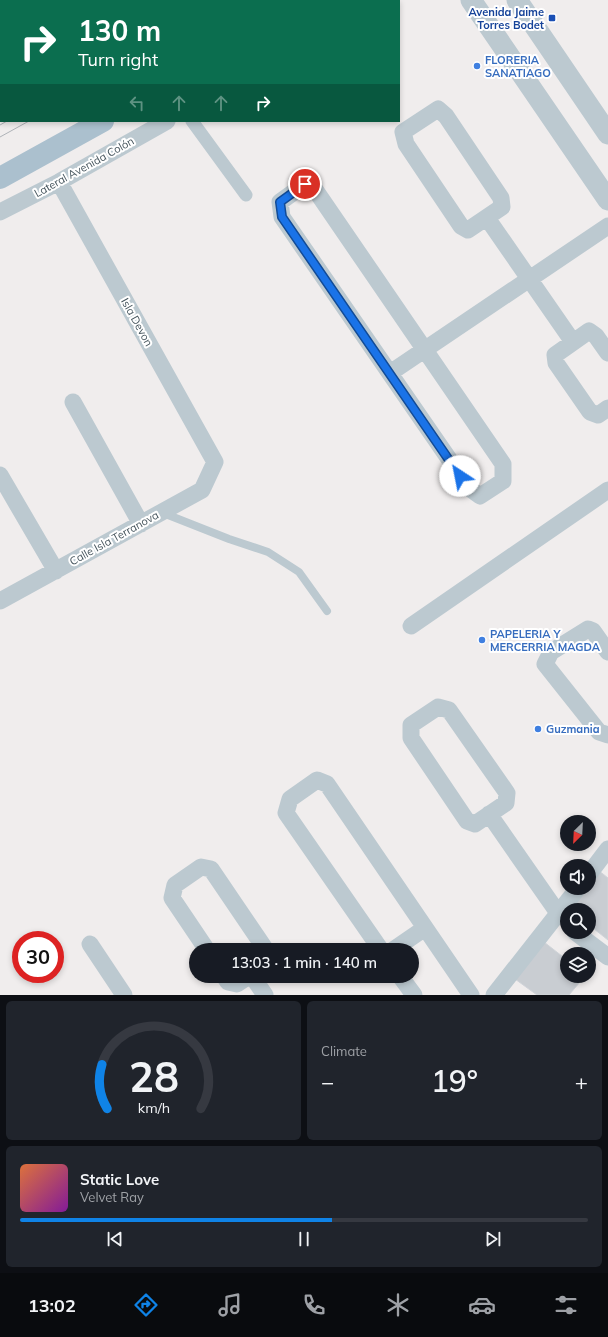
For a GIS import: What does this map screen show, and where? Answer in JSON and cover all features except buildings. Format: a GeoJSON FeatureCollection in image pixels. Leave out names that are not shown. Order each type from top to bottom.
{"type":"FeatureCollection","features":[{"type":"Feature","properties":{"kind":"main road"},"geometry":{"type":"LineString","coordinates":[[0,178],[101,122]]}},
{"type":"Feature","properties":{"kind":"street"},"geometry":{"type":"LineString","coordinates":[[471,0],[608,200]]}},
{"type":"Feature","properties":{"kind":"street"},"geometry":{"type":"LineString","coordinates":[[517,0],[608,134]]}},
{"type":"Feature","properties":{"kind":"street"},"geometry":{"type":"LineString","coordinates":[[438,109],[446,116],[501,198],[502,207],[487,218],[468,230],[461,226],[406,144],[403,132],[438,109]]}},
{"type":"Feature","properties":{"kind":"street","name":"Lateral Avenida Colón"},"geometry":{"type":"LineString","coordinates":[[0,212],[59,182],[165,122]]}},
{"type":"Feature","properties":{"kind":"street"},"geometry":{"type":"LineString","coordinates":[[193,122],[246,195]]}},
{"type":"Feature","properties":{"kind":"street","name":"Isla Devon"},"geometry":{"type":"LineString","coordinates":[[59,182],[215,462]]}},
{"type":"Feature","properties":{"kind":"street"},"geometry":{"type":"LineString","coordinates":[[305,184],[316,191],[503,464],[503,481],[480,496],[469,488],[390,373],[282,217],[280,202],[305,184]]}},
{"type":"Feature","properties":{"kind":"street"},"geometry":{"type":"LineString","coordinates":[[487,218],[573,342]]}},
{"type":"Feature","properties":{"kind":"street"},"geometry":{"type":"LineString","coordinates":[[390,373],[608,226]]}},
{"type":"Feature","properties":{"kind":"street"},"geometry":{"type":"LineString","coordinates":[[608,354],[596,336],[589,331],[555,355],[556,363],[590,412],[598,415],[608,408]]}},
{"type":"Feature","properties":{"kind":"street"},"geometry":{"type":"LineString","coordinates":[[73,402],[141,524]]}},
{"type":"Feature","properties":{"kind":"street","name":"Calle Isla Terranova"},"geometry":{"type":"LineString","coordinates":[[0,601],[202,490],[215,462]]}},
{"type":"Feature","properties":{"kind":"street"},"geometry":{"type":"LineString","coordinates":[[0,474],[56,570]]}},
{"type":"Feature","properties":{"kind":"street"},"geometry":{"type":"LineString","coordinates":[[411,626],[608,490]]}},
{"type":"Feature","properties":{"kind":"street"},"geometry":{"type":"LineString","coordinates":[[608,652],[594,631],[588,629],[551,652],[545,664],[599,732],[608,735]]}},
{"type":"Feature","properties":{"kind":"street"},"geometry":{"type":"LineString","coordinates":[[438,707],[449,710],[507,793],[506,803],[490,814],[475,824],[467,821],[411,738],[411,725],[438,707]]}},
{"type":"Feature","properties":{"kind":"street"},"geometry":{"type":"LineString","coordinates":[[376,943],[286,813],[290,799],[317,780],[327,784],[471,995]]}},
{"type":"Feature","properties":{"kind":"street"},"geometry":{"type":"LineString","coordinates":[[490,814],[560,919],[494,995]]}},
{"type":"Feature","properties":{"kind":"street"},"geometry":{"type":"LineString","coordinates":[[596,865],[608,849]]}},
{"type":"Feature","properties":{"kind":"street"},"geometry":{"type":"LineString","coordinates":[[202,943],[172,898],[175,885],[201,867],[211,869],[261,943]]}},
{"type":"Feature","properties":{"kind":"street"},"geometry":{"type":"LineString","coordinates":[[403,943],[425,928]]}},
{"type":"Feature","properties":{"kind":"street"},"geometry":{"type":"LineString","coordinates":[[584,939],[608,957]]}},
{"type":"Feature","properties":{"kind":"street"},"geometry":{"type":"LineString","coordinates":[[90,944],[124,995]]}},
{"type":"Feature","properties":{"kind":"street"},"geometry":{"type":"LineString","coordinates":[[256,983],[265,995]]}},
{"type":"Feature","properties":{"kind":"street"},"geometry":{"type":"LineString","coordinates":[[405,983],[414,995]]}},
{"type":"Feature","properties":{"kind":"lane"},"geometry":{"type":"LineString","coordinates":[[161,513],[268,552],[299,572],[327,611]]}},
{"type":"Feature","properties":{"kind":"tram line"},"geometry":{"type":"LineString","coordinates":[[0,125],[5,122]]}},
{"type":"Feature","properties":{"kind":"tram line"},"geometry":{"type":"LineString","coordinates":[[0,137],[27,122]]}},
{"type":"Feature","properties":{"kind":"place","name":"Avenida Jaime Torres Bodet"},"geometry":{"type":"Point","coordinates":[552,18]}},
{"type":"Feature","properties":{"kind":"place","name":"FLORERIA SANATIAGO"},"geometry":{"type":"Point","coordinates":[477,66]}},
{"type":"Feature","properties":{"kind":"place","name":"PAPELERIA Y MERCERRIA MAGDA"},"geometry":{"type":"Point","coordinates":[482,640]}},
{"type":"Feature","properties":{"kind":"place","name":"Guzmania"},"geometry":{"type":"Point","coordinates":[538,729]}},
{"type":"Feature","properties":{"kind":"route"},"geometry":{"type":"LineString","coordinates":[[305,184],[280,202],[282,217],[460,476]]}}]}
